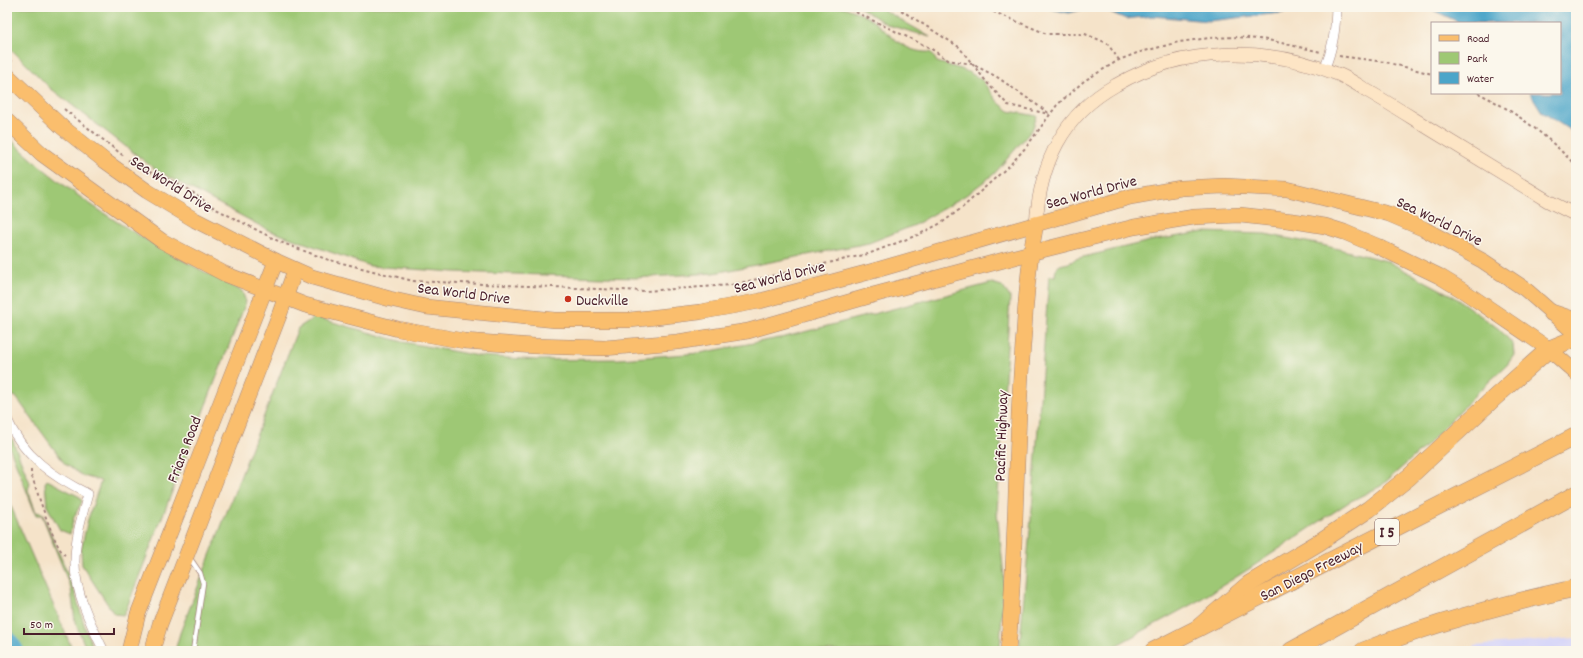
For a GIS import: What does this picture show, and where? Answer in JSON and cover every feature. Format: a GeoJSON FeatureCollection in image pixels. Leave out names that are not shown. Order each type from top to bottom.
{"type":"FeatureCollection","features":[{"type":"Feature","properties":{"kind":"highway"},"geometry":{"type":"LineString","coordinates":[[1552,313],[1576,321]]}},
{"type":"Feature","properties":{"kind":"highway"},"geometry":{"type":"LineString","coordinates":[[1198,628],[1249,584],[1318,543],[1369,509],[1409,477],[1493,399],[1549,350],[1576,338]]}},
{"type":"Feature","properties":{"kind":"highway","name":"San Diego Freeway"},"geometry":{"type":"LineString","coordinates":[[1153,651],[1576,436]]}},
{"type":"Feature","properties":{"kind":"highway"},"geometry":{"type":"LineString","coordinates":[[1291,651],[1576,494]]}},
{"type":"Feature","properties":{"kind":"highway"},"geometry":{"type":"LineString","coordinates":[[1363,651],[1434,625],[1470,614],[1576,588]]}},
{"type":"Feature","properties":{"kind":"main road"},"geometry":{"type":"LineString","coordinates":[[1036,224],[1040,189],[1048,160],[1059,139],[1074,119],[1092,102],[1109,89],[1154,66],[1198,56],[1238,53],[1273,56],[1302,62],[1342,76],[1548,201],[1576,215]]}},
{"type":"Feature","properties":{"kind":"main road","name":"Sea World Drive"},"geometry":{"type":"LineString","coordinates":[[11,70],[62,127],[129,178],[195,220],[276,261],[312,277],[390,300],[426,307],[555,320],[630,320],[700,312],[760,301],[873,271],[1130,198],[1181,188],[1224,186],[1287,189],[1389,214],[1424,229],[1483,261],[1525,289],[1576,334]]}},
{"type":"Feature","properties":{"kind":"main road"},"geometry":{"type":"LineString","coordinates":[[7,121],[42,154],[162,240],[225,274],[305,305],[398,329],[464,341],[534,346],[604,348],[677,342],[748,331],[873,295],[1134,227],[1194,217],[1240,215],[1325,226],[1344,232],[1377,246],[1439,276],[1462,290],[1549,350],[1576,373]]}},
{"type":"Feature","properties":{"kind":"main road","name":"Pacific Highway"},"geometry":{"type":"LineString","coordinates":[[1008,651],[1012,610],[1020,382],[1030,253],[1036,224]]}},
{"type":"Feature","properties":{"kind":"main road","name":"Friars Road"},"geometry":{"type":"LineString","coordinates":[[129,651],[138,614],[276,261]]}},
{"type":"Feature","properties":{"kind":"main road"},"geometry":{"type":"LineString","coordinates":[[152,651],[160,624],[295,270]]}},
{"type":"Feature","properties":{"kind":"street"},"geometry":{"type":"LineString","coordinates":[[1324,70],[1334,37],[1336,7]]}},
{"type":"Feature","properties":{"kind":"street"},"geometry":{"type":"LineString","coordinates":[[7,419],[16,436],[30,454],[51,474],[88,494],[78,531],[75,561],[77,578],[86,610],[104,651]]}},
{"type":"Feature","properties":{"kind":"lane"},"geometry":{"type":"LineString","coordinates":[[187,554],[200,573],[203,582],[193,651]]}},
{"type":"Feature","properties":{"kind":"path"},"geometry":{"type":"LineString","coordinates":[[845,7],[930,48],[948,60],[972,64],[997,77],[1050,114],[1008,105],[972,64],[959,47],[896,7]]}},
{"type":"Feature","properties":{"kind":"path"},"geometry":{"type":"LineString","coordinates":[[982,7],[1047,34],[1086,34],[1108,43],[1119,60]]}},
{"type":"Feature","properties":{"kind":"path"},"geometry":{"type":"LineString","coordinates":[[1339,56],[1386,62],[1431,74]]}},
{"type":"Feature","properties":{"kind":"path"},"geometry":{"type":"LineString","coordinates":[[7,57],[11,70]]}},
{"type":"Feature","properties":{"kind":"path"},"geometry":{"type":"LineString","coordinates":[[1480,94],[1497,102],[1545,136],[1576,166]]}},
{"type":"Feature","properties":{"kind":"path"},"geometry":{"type":"LineString","coordinates":[[63,108],[127,159],[152,173],[182,185],[216,209],[280,242],[326,259],[413,281],[645,290],[731,285],[851,258]]}},
{"type":"Feature","properties":{"kind":"path"},"geometry":{"type":"LineString","coordinates":[[30,454],[31,474],[53,536],[62,553],[75,561]]}},
{"type":"Feature","properties":{"kind":"shaded area"},"geometry":{"type":"Polygon","coordinates":[[[1576,638],[1576,651],[1472,651],[1474,646],[1576,638]]]}},
{"type":"Feature","properties":{"kind":"green space"},"geometry":{"type":"Polygon","coordinates":[[[7,7],[844,7],[867,17],[904,45],[921,52],[931,52],[937,62],[964,70],[981,79],[998,102],[1009,111],[1037,116],[1032,130],[994,174],[966,195],[915,225],[869,243],[714,273],[634,278],[454,272],[370,266],[268,230],[156,170],[50,88],[7,45],[7,7]]]}},
{"type":"Feature","properties":{"kind":"green space"},"geometry":{"type":"Polygon","coordinates":[[[859,7],[879,7],[930,37],[888,25],[859,7]]]}},
{"type":"Feature","properties":{"kind":"green space"},"geometry":{"type":"Polygon","coordinates":[[[7,136],[33,160],[89,203],[148,241],[242,291],[246,302],[124,615],[114,614],[82,565],[81,550],[88,519],[101,481],[83,476],[65,464],[16,397],[7,393],[7,136]]]}},
{"type":"Feature","properties":{"kind":"green space"},"geometry":{"type":"Polygon","coordinates":[[[1203,232],[1265,234],[1322,245],[1387,261],[1453,296],[1499,329],[1513,344],[1514,355],[1507,365],[1478,392],[1428,444],[1381,486],[1349,502],[1249,569],[1196,602],[1106,651],[1019,651],[1033,497],[1049,276],[1055,276],[1057,267],[1072,262],[1075,259],[1150,241],[1203,232]]]}},
{"type":"Feature","properties":{"kind":"green space"},"geometry":{"type":"Polygon","coordinates":[[[992,283],[1002,286],[1010,297],[997,512],[1004,576],[1000,651],[175,651],[180,633],[298,328],[315,317],[403,342],[479,356],[537,360],[619,359],[700,353],[785,337],[992,283]]]}},
{"type":"Feature","properties":{"kind":"green space"},"geometry":{"type":"Polygon","coordinates":[[[7,437],[12,439],[30,483],[28,490],[36,512],[42,513],[73,586],[86,631],[95,651],[87,651],[75,622],[71,589],[42,515],[36,515],[7,441],[7,437]]]}},
{"type":"Feature","properties":{"kind":"green space"},"geometry":{"type":"Polygon","coordinates":[[[47,480],[80,497],[82,502],[74,517],[70,534],[60,530],[47,506],[45,483],[47,480]]]}},
{"type":"Feature","properties":{"kind":"green space"},"geometry":{"type":"Polygon","coordinates":[[[7,497],[73,651],[7,651],[7,497]]]}},
{"type":"Feature","properties":{"kind":"water"},"geometry":{"type":"Polygon","coordinates":[[[1042,7],[1092,7],[1069,13],[1042,7]]]}},
{"type":"Feature","properties":{"kind":"water"},"geometry":{"type":"Polygon","coordinates":[[[1092,7],[1298,7],[1290,12],[1209,21],[1152,16],[1126,19],[1110,12],[1092,7]]]}},
{"type":"Feature","properties":{"kind":"water"},"geometry":{"type":"Polygon","coordinates":[[[1426,7],[1576,7],[1576,134],[1542,112],[1531,94],[1561,94],[1561,22],[1459,22],[1426,7]]]}},
{"type":"Feature","properties":{"kind":"waterway"},"geometry":{"type":"LineString","coordinates":[[7,642],[13,651]]}},
{"type":"Feature","properties":{"kind":"place","name":"Duckville"},"geometry":{"type":"Point","coordinates":[568,299]}}]}
